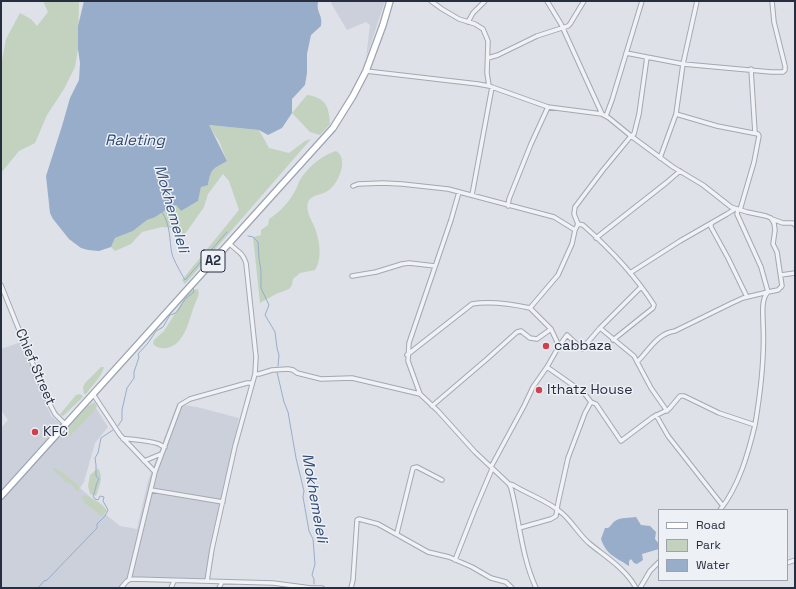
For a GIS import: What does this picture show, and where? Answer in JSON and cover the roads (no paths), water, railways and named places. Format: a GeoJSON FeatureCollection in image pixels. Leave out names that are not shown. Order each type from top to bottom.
{"type":"FeatureCollection","features":[{"type":"Feature","properties":{"kind":"main road","name":"A2"},"geometry":{"type":"LineString","coordinates":[[1,496],[333,128],[353,96],[366,71],[390,1]]}},
{"type":"Feature","properties":{"kind":"street"},"geometry":{"type":"LineString","coordinates":[[431,1],[442,9],[468,22],[480,26],[488,41],[487,73],[490,87],[472,195]]}},
{"type":"Feature","properties":{"kind":"street"},"geometry":{"type":"LineString","coordinates":[[468,22],[473,13],[485,1]]}},
{"type":"Feature","properties":{"kind":"street"},"geometry":{"type":"LineString","coordinates":[[547,1],[558,19],[604,115],[660,158],[703,185],[731,207],[766,216],[783,223],[795,225]]}},
{"type":"Feature","properties":{"kind":"street"},"geometry":{"type":"LineString","coordinates":[[488,58],[498,55],[537,36],[570,24],[584,1]]}},
{"type":"Feature","properties":{"kind":"street"},"geometry":{"type":"LineString","coordinates":[[604,115],[612,100],[642,1]]}},
{"type":"Feature","properties":{"kind":"street"},"geometry":{"type":"LineString","coordinates":[[660,158],[676,114],[683,64],[697,1]]}},
{"type":"Feature","properties":{"kind":"street"},"geometry":{"type":"LineString","coordinates":[[626,54],[683,64],[780,72],[785,70],[774,22],[772,1]]}},
{"type":"Feature","properties":{"kind":"street"},"geometry":{"type":"LineString","coordinates":[[530,308],[558,275],[572,244],[578,224],[574,214],[575,207],[603,170],[634,134],[638,119],[647,57]]}},
{"type":"Feature","properties":{"kind":"street"},"geometry":{"type":"LineString","coordinates":[[751,69],[755,133]]}},
{"type":"Feature","properties":{"kind":"street"},"geometry":{"type":"LineString","coordinates":[[366,71],[460,81],[490,87],[548,107],[604,115]]}},
{"type":"Feature","properties":{"kind":"street"},"geometry":{"type":"LineString","coordinates":[[508,206],[509,199],[531,144],[548,107]]}},
{"type":"Feature","properties":{"kind":"street"},"geometry":{"type":"LineString","coordinates":[[676,114],[717,126],[758,134],[759,136],[754,162],[737,214],[761,267],[768,292]]}},
{"type":"Feature","properties":{"kind":"street"},"geometry":{"type":"LineString","coordinates":[[596,238],[680,171]]}},
{"type":"Feature","properties":{"kind":"street"},"geometry":{"type":"LineString","coordinates":[[353,186],[358,184],[402,184],[459,192],[554,217],[575,230]]}},
{"type":"Feature","properties":{"kind":"street"},"geometry":{"type":"LineString","coordinates":[[459,192],[451,220],[409,343],[407,355],[409,368],[420,394],[475,452],[509,484],[558,510],[586,541],[601,551],[628,577],[636,588]]}},
{"type":"Feature","properties":{"kind":"street"},"geometry":{"type":"LineString","coordinates":[[630,273],[680,241],[738,209]]}},
{"type":"Feature","properties":{"kind":"street"},"geometry":{"type":"LineString","coordinates":[[638,361],[651,346],[665,334],[675,331],[747,297],[782,288],[777,252],[773,244],[775,230],[771,218]]}},
{"type":"Feature","properties":{"kind":"street"},"geometry":{"type":"LineString","coordinates":[[578,224],[583,225],[630,273],[642,287],[654,306],[613,340]]}},
{"type":"Feature","properties":{"kind":"street"},"geometry":{"type":"LineString","coordinates":[[711,224],[747,297]]}},
{"type":"Feature","properties":{"kind":"street"},"geometry":{"type":"LineString","coordinates":[[207,580],[240,425],[255,374],[256,357],[246,263],[239,251],[229,244]]}},
{"type":"Feature","properties":{"kind":"street"},"geometry":{"type":"LineString","coordinates":[[352,276],[376,272],[410,263],[435,266]]}},
{"type":"Feature","properties":{"kind":"street"},"geometry":{"type":"LineString","coordinates":[[781,275],[795,273]]}},
{"type":"Feature","properties":{"kind":"street","name":"Chief Street"},"geometry":{"type":"LineString","coordinates":[[1,285],[46,397],[55,414],[65,424]]}},
{"type":"Feature","properties":{"kind":"street"},"geometry":{"type":"LineString","coordinates":[[455,560],[492,468],[533,387],[559,346],[567,335],[582,349],[600,328],[642,287]]}},
{"type":"Feature","properties":{"kind":"street"},"geometry":{"type":"LineString","coordinates":[[721,509],[740,473],[749,448],[755,424],[763,378],[765,353],[763,319],[764,297],[768,292]]}},
{"type":"Feature","properties":{"kind":"street"},"geometry":{"type":"LineString","coordinates":[[407,355],[472,304],[479,303],[530,308],[551,329],[559,346]]}},
{"type":"Feature","properties":{"kind":"street"},"geometry":{"type":"LineString","coordinates":[[600,328],[632,354],[638,361],[651,388],[667,411]]}},
{"type":"Feature","properties":{"kind":"street"},"geometry":{"type":"LineString","coordinates":[[432,406],[517,332],[521,331],[530,338],[538,340],[551,329]]}},
{"type":"Feature","properties":{"kind":"street"},"geometry":{"type":"LineString","coordinates":[[547,367],[584,393],[591,402],[596,404],[621,441],[656,415],[667,411],[677,398],[682,396],[719,413],[755,424]]}},
{"type":"Feature","properties":{"kind":"street"},"geometry":{"type":"LineString","coordinates":[[255,374],[272,370],[288,369],[293,370],[297,374],[321,379],[352,378],[420,394]]}},
{"type":"Feature","properties":{"kind":"street"},"geometry":{"type":"LineString","coordinates":[[129,580],[155,472],[180,406],[190,399],[252,383]]}},
{"type":"Feature","properties":{"kind":"street"},"geometry":{"type":"LineString","coordinates":[[93,394],[123,439],[155,472]]}},
{"type":"Feature","properties":{"kind":"street"},"geometry":{"type":"LineString","coordinates":[[519,528],[551,519],[556,516],[568,458],[585,413],[591,402]]}},
{"type":"Feature","properties":{"kind":"street"},"geometry":{"type":"LineString","coordinates":[[656,415],[668,436],[723,506]]}},
{"type":"Feature","properties":{"kind":"street"},"geometry":{"type":"LineString","coordinates":[[123,439],[128,438],[158,444],[165,447]]}},
{"type":"Feature","properties":{"kind":"street"},"geometry":{"type":"LineString","coordinates":[[144,461],[161,454]]}},
{"type":"Feature","properties":{"kind":"street"},"geometry":{"type":"LineString","coordinates":[[397,533],[413,468],[416,467],[442,480]]}},
{"type":"Feature","properties":{"kind":"street"},"geometry":{"type":"LineString","coordinates":[[509,484],[512,492],[527,566],[536,588]]}},
{"type":"Feature","properties":{"kind":"street"},"geometry":{"type":"LineString","coordinates":[[151,490],[223,502]]}},
{"type":"Feature","properties":{"kind":"street"},"geometry":{"type":"LineString","coordinates":[[351,588],[358,520],[378,524],[397,533],[428,552],[441,554],[472,567],[491,578],[506,582],[512,588]]}},
{"type":"Feature","properties":{"kind":"street"},"geometry":{"type":"LineString","coordinates":[[640,588],[650,571],[658,563]]}},
{"type":"Feature","properties":{"kind":"street"},"geometry":{"type":"LineString","coordinates":[[121,588],[126,581],[129,580],[207,580],[222,582],[273,583],[322,588]]}},
{"type":"Feature","properties":{"kind":"street"},"geometry":{"type":"LineString","coordinates":[[171,588],[174,580]]}},
{"type":"Feature","properties":{"kind":"street"},"geometry":{"type":"LineString","coordinates":[[219,588],[222,582]]}},
{"type":"Feature","properties":{"kind":"street"},"geometry":{"type":"LineString","coordinates":[[272,588],[273,583]]}},
{"type":"Feature","properties":{"kind":"water","name":"Raleting"},"geometry":{"type":"Polygon","coordinates":[[[84,1],[316,1],[318,2],[321,22],[321,26],[311,35],[307,54],[307,73],[305,85],[292,99],[292,113],[282,128],[268,135],[259,130],[209,125],[227,161],[214,169],[210,175],[208,185],[201,187],[198,201],[181,211],[176,205],[169,208],[147,220],[133,231],[115,238],[111,247],[99,251],[81,248],[69,239],[53,219],[50,213],[46,176],[70,98],[79,80],[80,63],[78,49],[78,26],[84,1]]]}},
{"type":"Feature","properties":{"kind":"water"},"geometry":{"type":"Polygon","coordinates":[[[636,517],[641,525],[650,526],[656,532],[655,539],[658,543],[658,549],[642,554],[643,560],[637,564],[631,559],[629,561],[629,566],[609,553],[603,545],[601,539],[605,528],[608,528],[615,521],[623,518],[636,517]]]}},
{"type":"Feature","properties":{"kind":"waterway","name":"Mokhemeleli"},"geometry":{"type":"LineString","coordinates":[[162,212],[167,222],[172,254],[185,280],[227,232]]}},
{"type":"Feature","properties":{"kind":"waterway","name":"Mokhemeleli"},"geometry":{"type":"LineString","coordinates":[[248,236],[253,237],[258,242],[261,288],[269,305],[265,315],[275,332],[279,355],[278,366]]}},
{"type":"Feature","properties":{"kind":"waterway"},"geometry":{"type":"LineString","coordinates":[[118,426],[122,420],[122,410],[127,388],[134,378],[134,372],[139,357],[138,354],[156,331],[163,327],[170,315],[177,312],[187,297],[194,292],[193,287]]}},
{"type":"Feature","properties":{"kind":"waterway","name":"Mokhemeleli"},"geometry":{"type":"LineString","coordinates":[[277,372],[284,402],[288,412],[296,458],[304,491],[303,497],[309,531],[313,539],[315,564],[312,575],[314,584]]}},
{"type":"Feature","properties":{"kind":"waterway"},"geometry":{"type":"LineString","coordinates":[[38,588],[97,528],[97,524],[105,516],[108,510],[103,501],[104,497],[100,496],[98,500],[93,496],[99,479],[96,476],[95,458],[98,453],[101,438],[113,430]]}},
{"type":"Feature","properties":{"kind":"place","name":"cabbaza"},"geometry":{"type":"Point","coordinates":[546,346]}},
{"type":"Feature","properties":{"kind":"place","name":"Ithatz House"},"geometry":{"type":"Point","coordinates":[539,390]}},
{"type":"Feature","properties":{"kind":"place","name":"KFC"},"geometry":{"type":"Point","coordinates":[35,432]}}]}
